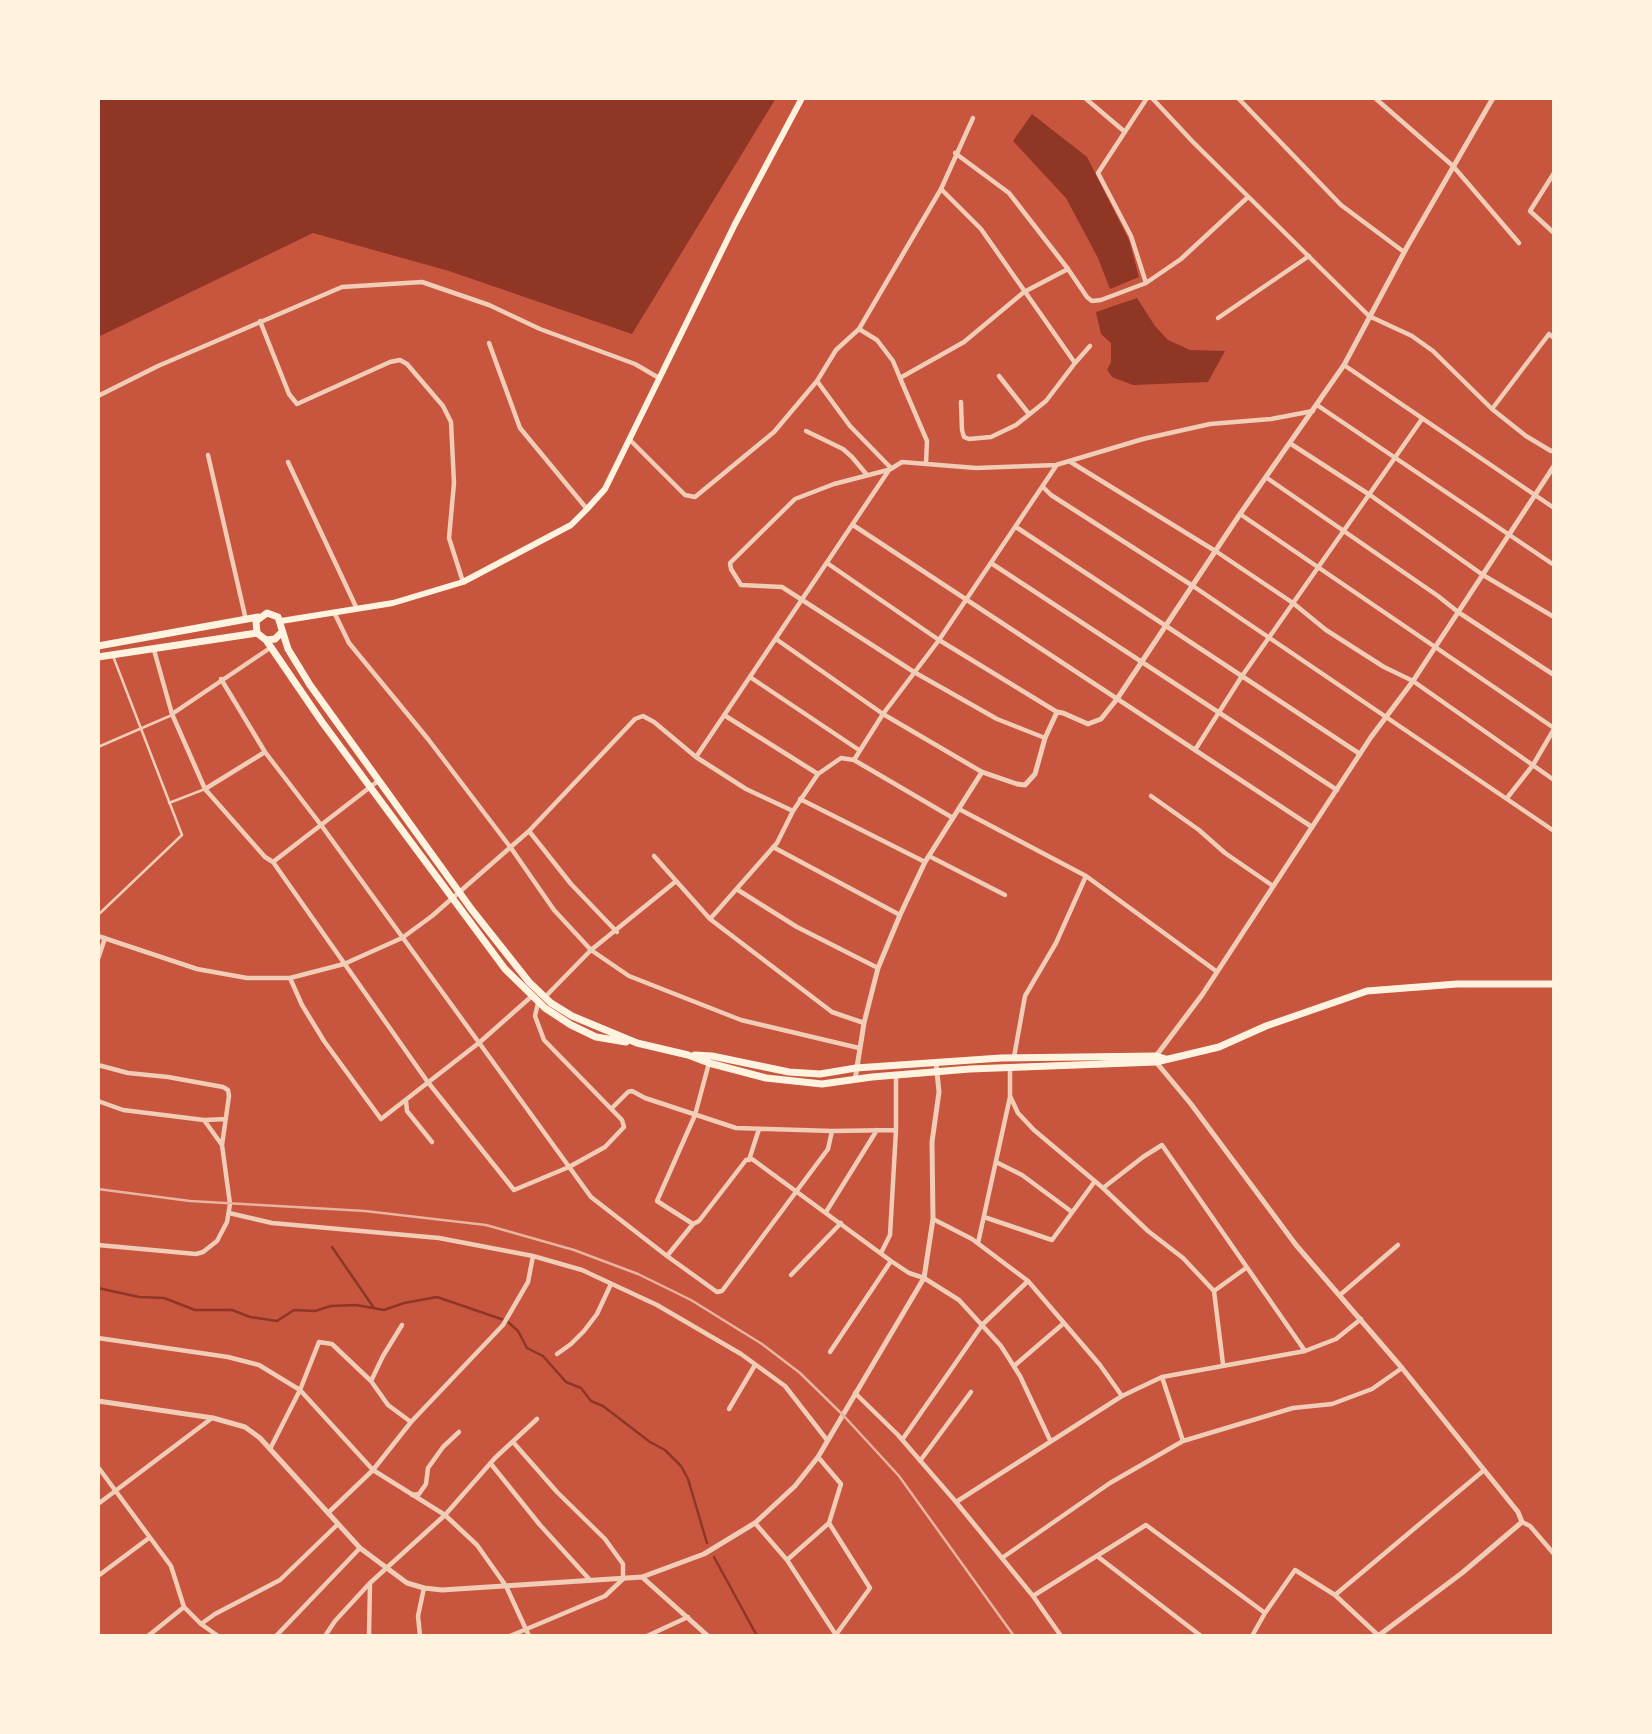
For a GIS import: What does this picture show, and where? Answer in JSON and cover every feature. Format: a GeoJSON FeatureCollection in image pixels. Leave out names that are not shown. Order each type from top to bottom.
{"type":"FeatureCollection","features":[{"type":"Feature","properties":{"kind":"highway"},"geometry":{"type":"LineString","coordinates":[[98,646],[246,620],[271,613],[281,621],[288,649],[310,685],[456,894]]}},
{"type":"Feature","properties":{"kind":"highway"},"geometry":{"type":"LineString","coordinates":[[259,617],[255,626],[257,633],[266,640],[371,787],[535,993],[538,1003],[570,1025],[596,1037],[688,1055],[766,1078],[822,1084],[1014,1058],[1167,1059],[1219,1047],[1266,1026],[1367,991],[1457,984],[1554,984]]}},
{"type":"Feature","properties":{"kind":"highway"},"geometry":{"type":"LineString","coordinates":[[266,640],[275,639],[282,632]]}},
{"type":"Feature","properties":{"kind":"highway"},"geometry":{"type":"LineString","coordinates":[[98,657],[257,633]]}},
{"type":"Feature","properties":{"kind":"highway"},"geometry":{"type":"LineString","coordinates":[[535,993],[572,1016],[637,1043]]}},
{"type":"Feature","properties":{"kind":"highway"},"geometry":{"type":"LineString","coordinates":[[688,1055],[712,1056],[789,1072],[820,1074],[856,1068],[1010,1067],[1156,1059]]}},
{"type":"Feature","properties":{"kind":"main road"},"geometry":{"type":"LineString","coordinates":[[281,621],[393,603],[463,582],[571,524],[587,509],[605,489],[735,225],[802,98]]}},
{"type":"Feature","properties":{"kind":"street"},"geometry":{"type":"LineString","coordinates":[[1085,98],[1125,132]]}},
{"type":"Feature","properties":{"kind":"street"},"geometry":{"type":"LineString","coordinates":[[1146,283],[1131,236],[1098,173],[1147,98]]}},
{"type":"Feature","properties":{"kind":"street"},"geometry":{"type":"LineString","coordinates":[[1152,98],[1369,316],[1412,335],[1433,351],[1492,410],[1526,436],[1551,451],[1554,450]]}},
{"type":"Feature","properties":{"kind":"street"},"geometry":{"type":"LineString","coordinates":[[1238,98],[1342,205],[1404,252]]}},
{"type":"Feature","properties":{"kind":"street"},"geometry":{"type":"LineString","coordinates":[[1375,98],[1453,166],[1519,243]]}},
{"type":"Feature","properties":{"kind":"street"},"geometry":{"type":"LineString","coordinates":[[827,563],[939,640],[1057,712],[1088,724],[1101,719],[1142,663],[1240,514],[1344,365],[1404,252],[1493,98]]}},
{"type":"Feature","properties":{"kind":"street"},"geometry":{"type":"LineString","coordinates":[[629,439],[685,495],[695,497],[774,432],[817,382],[836,350],[859,329],[941,189],[973,118]]}},
{"type":"Feature","properties":{"kind":"street"},"geometry":{"type":"LineString","coordinates":[[956,153],[1009,193],[1092,301],[1146,283],[1181,259],[1248,197]]}},
{"type":"Feature","properties":{"kind":"street"},"geometry":{"type":"LineString","coordinates":[[1554,173],[1530,211],[1554,233]]}},
{"type":"Feature","properties":{"kind":"street"},"geometry":{"type":"LineString","coordinates":[[941,189],[981,229],[1075,363]]}},
{"type":"Feature","properties":{"kind":"street"},"geometry":{"type":"LineString","coordinates":[[1218,318],[1309,256]]}},
{"type":"Feature","properties":{"kind":"street"},"geometry":{"type":"LineString","coordinates":[[900,378],[964,342],[1024,292],[1068,269]]}},
{"type":"Feature","properties":{"kind":"street"},"geometry":{"type":"LineString","coordinates":[[98,396],[158,366],[342,287],[422,282],[489,305],[540,329],[635,364],[659,378]]}},
{"type":"Feature","properties":{"kind":"street"},"geometry":{"type":"LineString","coordinates":[[260,321],[289,394],[297,404],[400,360],[407,364],[443,406],[450,422],[454,483],[449,538],[463,582]]}},
{"type":"Feature","properties":{"kind":"street"},"geometry":{"type":"LineString","coordinates":[[859,329],[877,340],[893,361],[927,441],[926,463]]}},
{"type":"Feature","properties":{"kind":"street"},"geometry":{"type":"LineString","coordinates":[[1492,410],[1549,334],[1554,338]]}},
{"type":"Feature","properties":{"kind":"street"},"geometry":{"type":"LineString","coordinates":[[489,342],[520,428],[587,509]]}},
{"type":"Feature","properties":{"kind":"street"},"geometry":{"type":"LineString","coordinates":[[961,402],[961,430],[964,436],[969,439],[991,437],[1016,425],[1046,401],[1090,346]]}},
{"type":"Feature","properties":{"kind":"street"},"geometry":{"type":"LineString","coordinates":[[1344,365],[1554,508]]}},
{"type":"Feature","properties":{"kind":"street"},"geometry":{"type":"LineString","coordinates":[[999,376],[1029,414]]}},
{"type":"Feature","properties":{"kind":"street"},"geometry":{"type":"LineString","coordinates":[[817,382],[850,426],[890,469]]}},
{"type":"Feature","properties":{"kind":"street"},"geometry":{"type":"LineString","coordinates":[[1045,737],[997,719],[914,673],[782,587],[741,585],[730,563],[795,499],[834,484],[890,469],[902,462],[976,468],[1056,465],[1143,439],[1210,424],[1271,419],[1315,408],[1395,457],[1554,565]]}},
{"type":"Feature","properties":{"kind":"street"},"geometry":{"type":"LineString","coordinates":[[1195,750],[1242,676],[1422,419]]}},
{"type":"Feature","properties":{"kind":"street"},"geometry":{"type":"LineString","coordinates":[[806,430],[843,449],[867,475]]}},
{"type":"Feature","properties":{"kind":"street"},"geometry":{"type":"LineString","coordinates":[[1291,444],[1370,495],[1483,575],[1554,617]]}},
{"type":"Feature","properties":{"kind":"street"},"geometry":{"type":"LineString","coordinates":[[208,455],[246,620]]}},
{"type":"Feature","properties":{"kind":"street"},"geometry":{"type":"LineString","coordinates":[[1068,461],[1217,552],[1293,603],[1326,630],[1384,667],[1413,681],[1554,780]]}},
{"type":"Feature","properties":{"kind":"street"},"geometry":{"type":"LineString","coordinates":[[288,462],[357,608]]}},
{"type":"Feature","properties":{"kind":"street"},"geometry":{"type":"LineString","coordinates":[[854,760],[883,714],[939,640],[1056,465]]}},
{"type":"Feature","properties":{"kind":"street"},"geometry":{"type":"LineString","coordinates":[[1554,466],[1436,647],[1156,1059],[1296,1245],[1402,1368],[1518,1512],[1522,1522],[1530,1526],[1554,1554]]}},
{"type":"Feature","properties":{"kind":"street"},"geometry":{"type":"LineString","coordinates":[[696,757],[890,469]]}},
{"type":"Feature","properties":{"kind":"street"},"geometry":{"type":"LineString","coordinates":[[1267,478],[1458,612],[1554,675]]}},
{"type":"Feature","properties":{"kind":"street"},"geometry":{"type":"LineString","coordinates":[[1042,487],[1554,831]]}},
{"type":"Feature","properties":{"kind":"street"},"geometry":{"type":"LineString","coordinates":[[1240,514],[1554,729],[1533,765],[1507,798]]}},
{"type":"Feature","properties":{"kind":"street"},"geometry":{"type":"LineString","coordinates":[[853,525],[1312,827]]}},
{"type":"Feature","properties":{"kind":"street"},"geometry":{"type":"LineString","coordinates":[[1016,527],[1361,754]]}},
{"type":"Feature","properties":{"kind":"street"},"geometry":{"type":"LineString","coordinates":[[991,563],[1337,790]]}},
{"type":"Feature","properties":{"kind":"street"},"geometry":{"type":"LineString","coordinates":[[334,612],[349,643],[428,739],[511,848],[554,910],[591,950],[629,976],[741,1020],[859,1048]]}},
{"type":"Feature","properties":{"kind":"street"},"geometry":{"type":"LineString","coordinates":[[776,639],[883,714],[982,772],[1017,784],[1025,785],[1035,774],[1045,737],[1057,712]]}},
{"type":"Feature","properties":{"kind":"street"},"geometry":{"type":"LineString","coordinates":[[98,747],[172,714],[270,648]]}},
{"type":"Feature","properties":{"kind":"street"},"geometry":{"type":"LineString","coordinates":[[154,650],[172,714],[205,789],[264,857],[273,862],[427,1081],[514,1190],[569,1167],[604,1147],[624,1127],[622,1120],[544,1040],[536,1016],[538,1003],[591,950],[617,932],[675,882]]}},
{"type":"Feature","properties":{"kind":"street"},"geometry":{"type":"LineString","coordinates":[[98,915],[182,835],[112,655]]}},
{"type":"Feature","properties":{"kind":"street"},"geometry":{"type":"LineString","coordinates":[[750,677],[859,750]]}},
{"type":"Feature","properties":{"kind":"street"},"geometry":{"type":"LineString","coordinates":[[221,679],[265,752],[591,1197],[667,1256],[717,1292],[722,1291],[828,1149],[832,1131]]}},
{"type":"Feature","properties":{"kind":"street"},"geometry":{"type":"LineString","coordinates":[[724,715],[818,774]]}},
{"type":"Feature","properties":{"kind":"street"},"geometry":{"type":"LineString","coordinates":[[98,936],[197,969],[247,978],[290,978],[344,964],[402,938],[456,894],[529,831],[635,719],[643,716],[696,757],[746,789],[793,811]]}},
{"type":"Feature","properties":{"kind":"street"},"geometry":{"type":"LineString","coordinates":[[169,803],[205,789],[265,752]]}},
{"type":"Feature","properties":{"kind":"street"},"geometry":{"type":"LineString","coordinates":[[710,919],[773,847],[800,799],[818,774],[841,758],[854,760],[953,818]]}},
{"type":"Feature","properties":{"kind":"street"},"geometry":{"type":"LineString","coordinates":[[855,1080],[863,1023],[878,968],[927,859],[982,772]]}},
{"type":"Feature","properties":{"kind":"street"},"geometry":{"type":"LineString","coordinates":[[273,862],[378,781]]}},
{"type":"Feature","properties":{"kind":"street"},"geometry":{"type":"LineString","coordinates":[[1151,796],[1273,886]]}},
{"type":"Feature","properties":{"kind":"street"},"geometry":{"type":"LineString","coordinates":[[800,799],[1005,895]]}},
{"type":"Feature","properties":{"kind":"street"},"geometry":{"type":"LineString","coordinates":[[959,809],[1086,876],[1216,971]]}},
{"type":"Feature","properties":{"kind":"street"},"geometry":{"type":"LineString","coordinates":[[529,831],[571,884],[617,932]]}},
{"type":"Feature","properties":{"kind":"street"},"geometry":{"type":"LineString","coordinates":[[773,847],[900,915]]}},
{"type":"Feature","properties":{"kind":"street"},"geometry":{"type":"LineString","coordinates":[[654,856],[710,919],[832,1012],[863,1023]]}},
{"type":"Feature","properties":{"kind":"street"},"geometry":{"type":"LineString","coordinates":[[1014,1058],[1025,996],[1056,943],[1086,876]]}},
{"type":"Feature","properties":{"kind":"street"},"geometry":{"type":"LineString","coordinates":[[738,890],[797,927],[878,968]]}},
{"type":"Feature","properties":{"kind":"street"},"geometry":{"type":"LineString","coordinates":[[98,959],[105,938]]}},
{"type":"Feature","properties":{"kind":"street"},"geometry":{"type":"LineString","coordinates":[[290,978],[302,1005],[324,1041],[382,1119],[480,1042],[535,993]]}},
{"type":"Feature","properties":{"kind":"street"},"geometry":{"type":"LineString","coordinates":[[693,1224],[657,1200],[695,1115],[709,1063]]}},
{"type":"Feature","properties":{"kind":"street"},"geometry":{"type":"LineString","coordinates":[[98,1065],[128,1073],[223,1087],[228,1090],[229,1096],[222,1145],[227,1170],[229,1213],[217,1241],[196,1254],[98,1245]]}},
{"type":"Feature","properties":{"kind":"street"},"geometry":{"type":"LineString","coordinates":[[98,1401],[213,1418],[245,1427],[270,1449],[360,1548],[407,1583],[424,1588],[442,1590],[642,1577],[704,1554],[755,1523],[795,1486],[818,1457],[924,1278],[933,1219],[932,1142],[939,1092],[937,1067]]}},
{"type":"Feature","properties":{"kind":"street"},"geometry":{"type":"LineString","coordinates":[[978,1244],[1010,1096],[1010,1067]]}},
{"type":"Feature","properties":{"kind":"street"},"geometry":{"type":"LineString","coordinates":[[881,1253],[890,1236],[896,1074]]}},
{"type":"Feature","properties":{"kind":"street"},"geometry":{"type":"LineString","coordinates":[[611,1109],[632,1091],[736,1128],[896,1130]]}},
{"type":"Feature","properties":{"kind":"street"},"geometry":{"type":"LineString","coordinates":[[1010,1096],[1018,1113],[1034,1130],[1183,1258],[1214,1292],[1223,1364]]}},
{"type":"Feature","properties":{"kind":"street"},"geometry":{"type":"LineString","coordinates":[[405,1100],[407,1111],[432,1142]]}},
{"type":"Feature","properties":{"kind":"street"},"geometry":{"type":"LineString","coordinates":[[98,1101],[123,1110],[204,1120],[226,1119]]}},
{"type":"Feature","properties":{"kind":"street"},"geometry":{"type":"LineString","coordinates":[[204,1120],[222,1145]]}},
{"type":"Feature","properties":{"kind":"street"},"geometry":{"type":"LineString","coordinates":[[667,1256],[749,1160],[759,1129]]}},
{"type":"Feature","properties":{"kind":"street"},"geometry":{"type":"LineString","coordinates":[[826,1212],[877,1129]]}},
{"type":"Feature","properties":{"kind":"street"},"geometry":{"type":"LineString","coordinates":[[1103,1188],[1162,1145],[1305,1351]]}},
{"type":"Feature","properties":{"kind":"street"},"geometry":{"type":"LineString","coordinates":[[749,1160],[752,1159],[891,1261],[959,1300],[1001,1346],[1014,1366],[1050,1440]]}},
{"type":"Feature","properties":{"kind":"street"},"geometry":{"type":"LineString","coordinates":[[996,1162],[1022,1175],[1072,1212]]}},
{"type":"Feature","properties":{"kind":"street"},"geometry":{"type":"LineString","coordinates":[[984,1217],[1052,1240],[1095,1181]]}},
{"type":"Feature","properties":{"kind":"street"},"geometry":{"type":"LineString","coordinates":[[229,1213],[272,1223],[439,1238],[533,1256],[582,1270],[657,1305],[755,1365],[785,1386],[819,1426],[827,1440]]}},
{"type":"Feature","properties":{"kind":"street"},"geometry":{"type":"LineString","coordinates":[[933,1219],[978,1244],[1028,1281],[1122,1396]]}},
{"type":"Feature","properties":{"kind":"street"},"geometry":{"type":"LineString","coordinates":[[791,1275],[841,1223]]}},
{"type":"Feature","properties":{"kind":"street"},"geometry":{"type":"LineString","coordinates":[[1340,1295],[1398,1245]]}},
{"type":"Feature","properties":{"kind":"street"},"geometry":{"type":"LineString","coordinates":[[327,1514],[373,1469],[411,1422],[503,1325],[528,1282],[533,1256]]}},
{"type":"Feature","properties":{"kind":"street"},"geometry":{"type":"LineString","coordinates":[[830,1352],[891,1261]]}},
{"type":"Feature","properties":{"kind":"street"},"geometry":{"type":"LineString","coordinates":[[1214,1292],[1246,1268]]}},
{"type":"Feature","properties":{"kind":"street"},"geometry":{"type":"LineString","coordinates":[[902,1440],[982,1325],[1028,1281]]}},
{"type":"Feature","properties":{"kind":"street"},"geometry":{"type":"LineString","coordinates":[[557,1354],[584,1331],[597,1314],[611,1284]]}},
{"type":"Feature","properties":{"kind":"street"},"geometry":{"type":"LineString","coordinates":[[956,1502],[1122,1396],[1162,1377],[1305,1351],[1336,1339],[1361,1319]]}},
{"type":"Feature","properties":{"kind":"street"},"geometry":{"type":"LineString","coordinates":[[1014,1366],[1064,1323]]}},
{"type":"Feature","properties":{"kind":"street"},"geometry":{"type":"LineString","coordinates":[[371,1381],[402,1325]]}},
{"type":"Feature","properties":{"kind":"street"},"geometry":{"type":"LineString","coordinates":[[98,1338],[228,1357],[258,1365],[300,1390],[373,1469],[445,1515],[477,1545],[506,1586],[529,1636]]}},
{"type":"Feature","properties":{"kind":"street"},"geometry":{"type":"LineString","coordinates":[[270,1449],[300,1390],[319,1342],[332,1344],[371,1381],[388,1405],[411,1422]]}},
{"type":"Feature","properties":{"kind":"street"},"geometry":{"type":"LineString","coordinates":[[729,1409],[755,1365]]}},
{"type":"Feature","properties":{"kind":"street"},"geometry":{"type":"LineString","coordinates":[[1002,1558],[1110,1483],[1183,1440],[1293,1408],[1332,1404],[1372,1390],[1402,1368]]}},
{"type":"Feature","properties":{"kind":"street"},"geometry":{"type":"LineString","coordinates":[[1162,1377],[1183,1440]]}},
{"type":"Feature","properties":{"kind":"street"},"geometry":{"type":"LineString","coordinates":[[920,1461],[971,1392]]}},
{"type":"Feature","properties":{"kind":"street"},"geometry":{"type":"LineString","coordinates":[[855,1393],[902,1440],[956,1502],[1062,1636]]}},
{"type":"Feature","properties":{"kind":"street"},"geometry":{"type":"LineString","coordinates":[[98,1504],[213,1418]]}},
{"type":"Feature","properties":{"kind":"street"},"geometry":{"type":"LineString","coordinates":[[325,1636],[370,1583],[445,1515],[513,1441],[537,1419]]}},
{"type":"Feature","properties":{"kind":"street"},"geometry":{"type":"LineString","coordinates":[[411,1495],[419,1494],[426,1484],[428,1468],[443,1447],[459,1432]]}},
{"type":"Feature","properties":{"kind":"street"},"geometry":{"type":"LineString","coordinates":[[510,1636],[605,1596],[623,1579],[623,1564],[605,1539],[557,1492],[513,1441]]}},
{"type":"Feature","properties":{"kind":"street"},"geometry":{"type":"LineString","coordinates":[[786,1560],[830,1522],[841,1484],[818,1457]]}},
{"type":"Feature","properties":{"kind":"street"},"geometry":{"type":"LineString","coordinates":[[491,1464],[540,1525],[590,1580]]}},
{"type":"Feature","properties":{"kind":"street"},"geometry":{"type":"LineString","coordinates":[[98,1467],[171,1566],[184,1607],[218,1636]]}},
{"type":"Feature","properties":{"kind":"street"},"geometry":{"type":"LineString","coordinates":[[1335,1595],[1483,1471]]}},
{"type":"Feature","properties":{"kind":"street"},"geometry":{"type":"LineString","coordinates":[[755,1523],[786,1560],[836,1636],[870,1588],[830,1522]]}},
{"type":"Feature","properties":{"kind":"street"},"geometry":{"type":"LineString","coordinates":[[1252,1636],[1296,1570],[1335,1595],[1378,1636],[1462,1573],[1522,1522]]}},
{"type":"Feature","properties":{"kind":"street"},"geometry":{"type":"LineString","coordinates":[[201,1624],[280,1580],[338,1525]]}},
{"type":"Feature","properties":{"kind":"street"},"geometry":{"type":"LineString","coordinates":[[1033,1596],[1146,1525],[1265,1613]]}},
{"type":"Feature","properties":{"kind":"street"},"geometry":{"type":"LineString","coordinates":[[98,1576],[149,1538]]}},
{"type":"Feature","properties":{"kind":"street"},"geometry":{"type":"LineString","coordinates":[[276,1636],[360,1548]]}},
{"type":"Feature","properties":{"kind":"street"},"geometry":{"type":"LineString","coordinates":[[1097,1556],[1197,1635]]}},
{"type":"Feature","properties":{"kind":"street"},"geometry":{"type":"LineString","coordinates":[[642,1577],[708,1636]]}},
{"type":"Feature","properties":{"kind":"street"},"geometry":{"type":"LineString","coordinates":[[369,1636],[370,1583]]}},
{"type":"Feature","properties":{"kind":"street"},"geometry":{"type":"LineString","coordinates":[[419,1636],[418,1616],[424,1588]]}},
{"type":"Feature","properties":{"kind":"street"},"geometry":{"type":"LineString","coordinates":[[148,1636],[184,1607]]}},
{"type":"Feature","properties":{"kind":"street"},"geometry":{"type":"LineString","coordinates":[[647,1636],[688,1616]]}},
{"type":"Feature","properties":{"kind":"shaded area"},"geometry":{"type":"Polygon","coordinates":[[[98,98],[776,98],[632,334],[449,271],[313,233],[98,337],[98,98]]]}},
{"type":"Feature","properties":{"kind":"shaded area"},"geometry":{"type":"Polygon","coordinates":[[[1032,114],[1087,157],[1129,240],[1139,277],[1110,289],[1098,258],[1066,198],[1013,141],[1032,114]]]}},
{"type":"Feature","properties":{"kind":"shaded area"},"geometry":{"type":"Polygon","coordinates":[[[1137,298],[1155,326],[1168,340],[1190,350],[1225,351],[1208,382],[1133,385],[1112,377],[1107,370],[1111,362],[1111,343],[1101,334],[1096,312],[1137,298]]]}},
{"type":"Feature","properties":{"kind":"waterway"},"geometry":{"type":"LineString","coordinates":[[332,1247],[374,1308]]}},
{"type":"Feature","properties":{"kind":"waterway"},"geometry":{"type":"LineString","coordinates":[[98,1288],[139,1297],[164,1298],[195,1310],[232,1310],[250,1317],[277,1321],[294,1310],[315,1311],[331,1306],[356,1305],[384,1310],[437,1297],[507,1321],[518,1331],[527,1348],[543,1356],[566,1382],[581,1388],[591,1401],[603,1406],[650,1442],[665,1450],[681,1466],[688,1479],[707,1543]]}},
{"type":"Feature","properties":{"kind":"waterway"},"geometry":{"type":"LineString","coordinates":[[714,1557],[757,1636]]}},
{"type":"Feature","properties":{"kind":"railway"},"geometry":{"type":"LineString","coordinates":[[98,1189],[190,1201],[365,1211],[486,1225],[574,1250],[638,1274],[691,1300],[762,1344],[800,1373],[899,1476],[1014,1636]]}}]}
